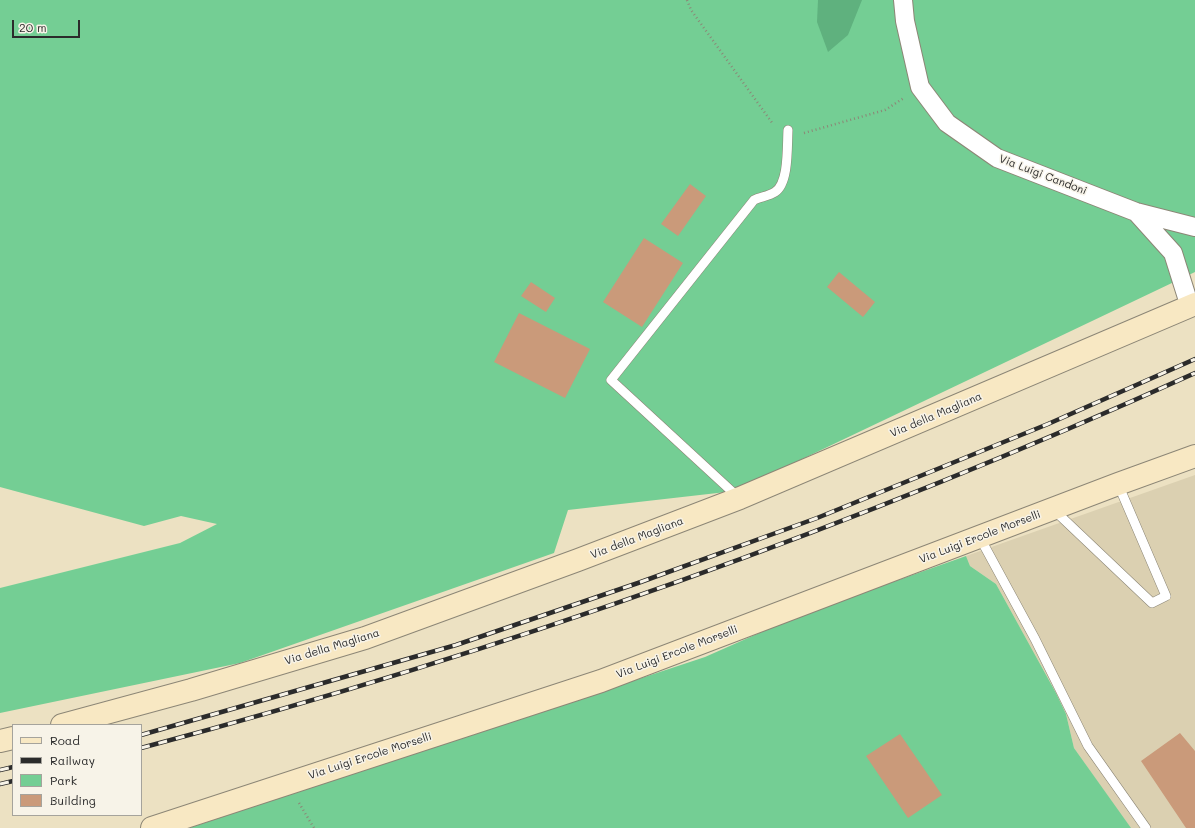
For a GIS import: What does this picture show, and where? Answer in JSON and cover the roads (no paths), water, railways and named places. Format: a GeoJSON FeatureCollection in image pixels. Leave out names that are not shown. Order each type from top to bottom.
{"type":"FeatureCollection","features":[{"type":"Feature","properties":{"kind":"main road","name":"Via della Magliana"},"geometry":{"type":"LineString","coordinates":[[66,724],[191,690],[365,638],[578,560],[740,498],[1193,306]]}},
{"type":"Feature","properties":{"kind":"main road","name":"Via Luigi Ercole Morselli"},"geometry":{"type":"LineString","coordinates":[[152,828],[601,681],[980,536],[1195,456]]}},
{"type":"Feature","properties":{"kind":"main road"},"geometry":{"type":"LineString","coordinates":[[0,741],[12,738]]}},
{"type":"Feature","properties":{"kind":"street","name":"Via Luigi Candoni"},"geometry":{"type":"LineString","coordinates":[[902,0],[905,21],[920,87],[947,123],[997,158],[1136,212],[1195,227]]}},
{"type":"Feature","properties":{"kind":"street","name":"Via Luigi Candoni"},"geometry":{"type":"LineString","coordinates":[[1136,212],[1174,253],[1193,306]]}},
{"type":"Feature","properties":{"kind":"lane"},"geometry":{"type":"LineString","coordinates":[[740,498],[611,380],[754,200],[775,192],[783,183],[788,130]]}},
{"type":"Feature","properties":{"kind":"lane"},"geometry":{"type":"LineString","coordinates":[[1053,509],[1152,603],[1166,596],[1118,484]]}},
{"type":"Feature","properties":{"kind":"lane"},"geometry":{"type":"LineString","coordinates":[[980,536],[1035,639],[1088,746],[1146,828]]}},
{"type":"Feature","properties":{"kind":"railway"},"geometry":{"type":"LineString","coordinates":[[142,735],[456,645],[638,583],[817,518],[1048,424],[1195,359]]}},
{"type":"Feature","properties":{"kind":"railway"},"geometry":{"type":"LineString","coordinates":[[142,748],[276,711],[410,671],[543,628],[676,582],[807,534],[938,483],[1195,373]]}},
{"type":"Feature","properties":{"kind":"railway"},"geometry":{"type":"LineString","coordinates":[[0,770],[12,767]]}},
{"type":"Feature","properties":{"kind":"railway"},"geometry":{"type":"LineString","coordinates":[[0,784],[12,781]]}}]}
